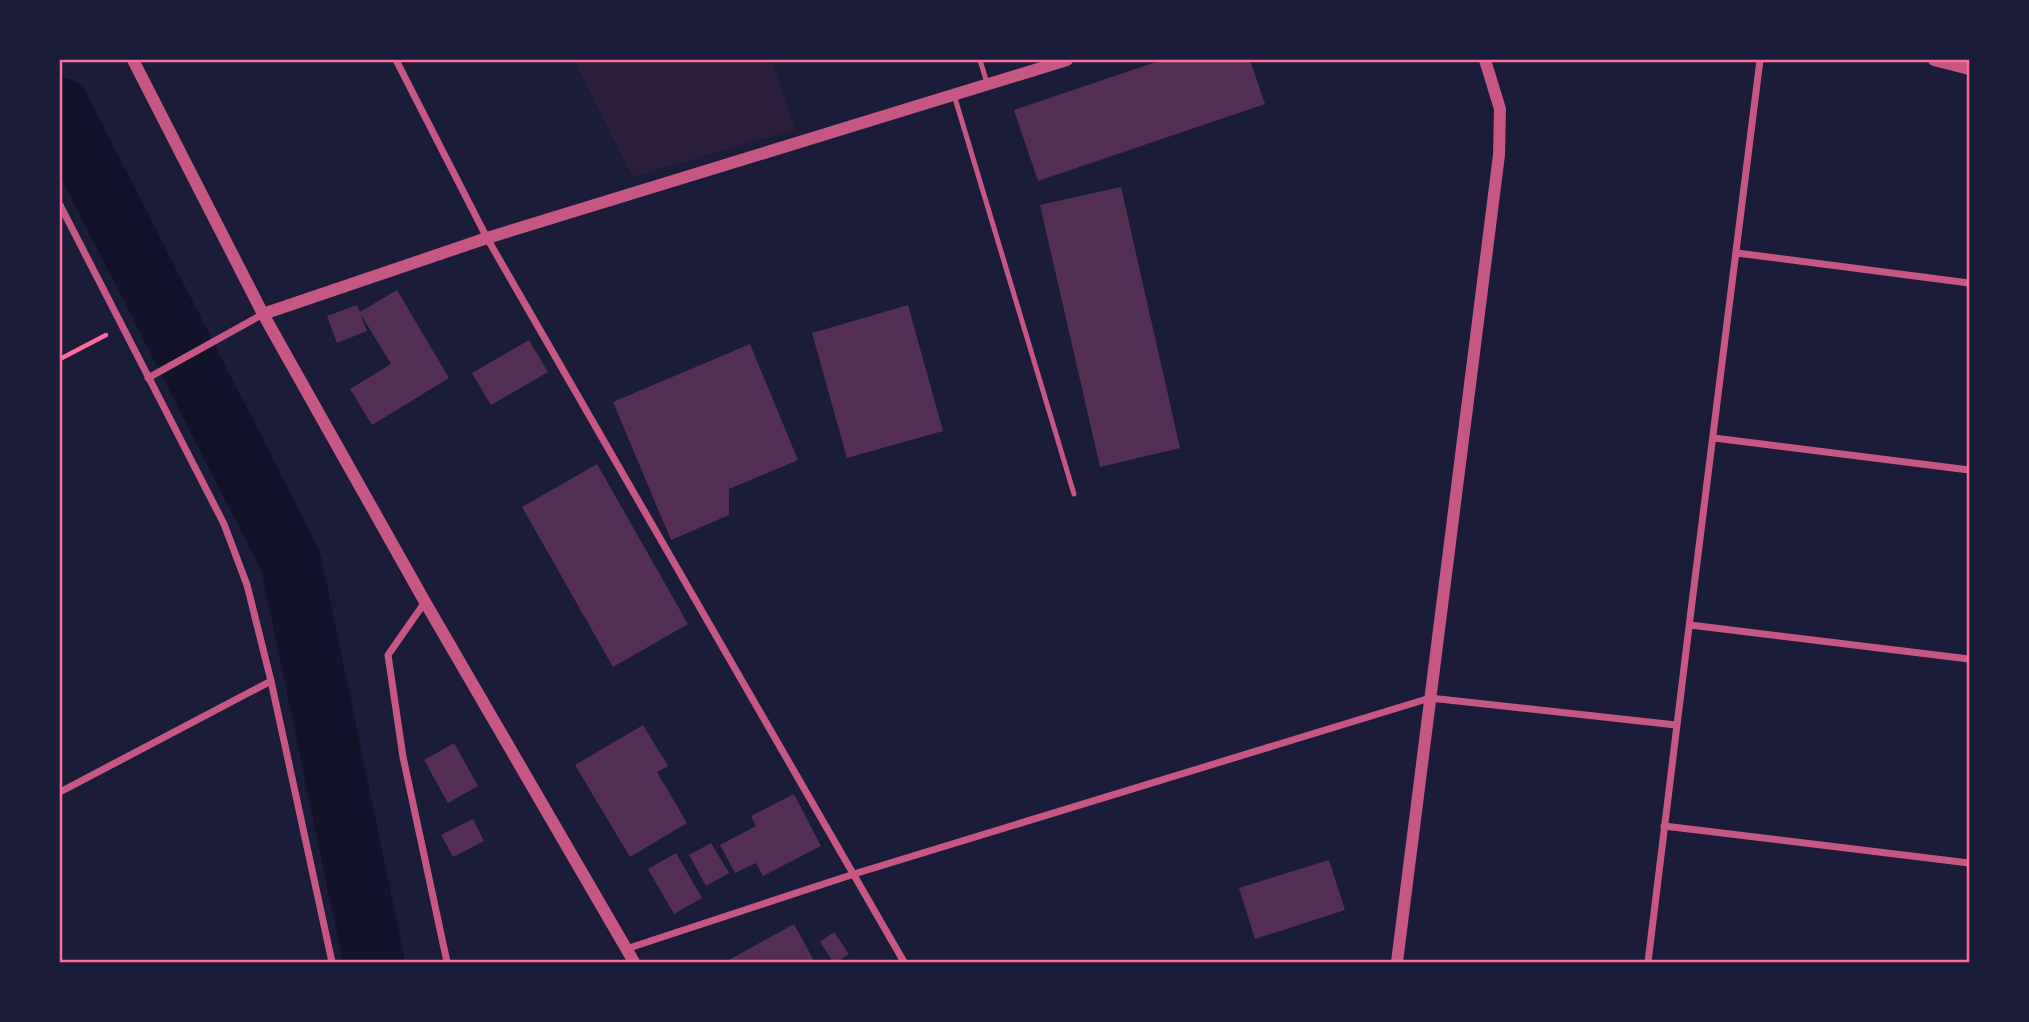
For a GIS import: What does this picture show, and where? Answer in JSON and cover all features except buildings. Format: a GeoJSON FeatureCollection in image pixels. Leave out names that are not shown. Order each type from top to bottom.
{"type":"FeatureCollection","features":[{"type":"Feature","properties":{"kind":"street"},"geometry":{"type":"LineString","coordinates":[[133,60],[263,314],[425,602],[634,962]]}},
{"type":"Feature","properties":{"kind":"street"},"geometry":{"type":"LineString","coordinates":[[396,60],[487,238],[904,962]]}},
{"type":"Feature","properties":{"kind":"street"},"geometry":{"type":"LineString","coordinates":[[148,378],[263,314],[487,238],[1067,60]]}},
{"type":"Feature","properties":{"kind":"street"},"geometry":{"type":"LineString","coordinates":[[1398,962],[1499,155],[1500,109],[1485,60]]}},
{"type":"Feature","properties":{"kind":"street"},"geometry":{"type":"LineString","coordinates":[[1648,962],[1760,60]]}},
{"type":"Feature","properties":{"kind":"street"},"geometry":{"type":"LineString","coordinates":[[1934,60],[1969,69]]}},
{"type":"Feature","properties":{"kind":"street"},"geometry":{"type":"LineString","coordinates":[[60,205],[224,524],[247,585],[271,681],[332,962]]}},
{"type":"Feature","properties":{"kind":"street"},"geometry":{"type":"LineString","coordinates":[[1737,253],[1969,283]]}},
{"type":"Feature","properties":{"kind":"street"},"geometry":{"type":"LineString","coordinates":[[1714,438],[1969,470]]}},
{"type":"Feature","properties":{"kind":"street"},"geometry":{"type":"LineString","coordinates":[[425,602],[388,655],[403,757],[447,962]]}},
{"type":"Feature","properties":{"kind":"street"},"geometry":{"type":"LineString","coordinates":[[1690,625],[1969,659]]}},
{"type":"Feature","properties":{"kind":"street"},"geometry":{"type":"LineString","coordinates":[[60,792],[271,681]]}},
{"type":"Feature","properties":{"kind":"street"},"geometry":{"type":"LineString","coordinates":[[626,949],[854,874],[1430,698],[1676,725]]}},
{"type":"Feature","properties":{"kind":"street"},"geometry":{"type":"LineString","coordinates":[[1664,826],[1969,863]]}},
{"type":"Feature","properties":{"kind":"lane"},"geometry":{"type":"LineString","coordinates":[[980,60],[987,84]]}},
{"type":"Feature","properties":{"kind":"lane"},"geometry":{"type":"LineString","coordinates":[[954,95],[1074,494]]}},
{"type":"Feature","properties":{"kind":"path"},"geometry":{"type":"LineString","coordinates":[[60,359],[122,326]]}},
{"type":"Feature","properties":{"kind":"shaded area"},"geometry":{"type":"Polygon","coordinates":[[[574,60],[772,60],[795,129],[633,177],[574,60]]]}},
{"type":"Feature","properties":{"kind":"waterway"},"geometry":{"type":"LineString","coordinates":[[60,108],[291,562],[374,962]]}}]}
